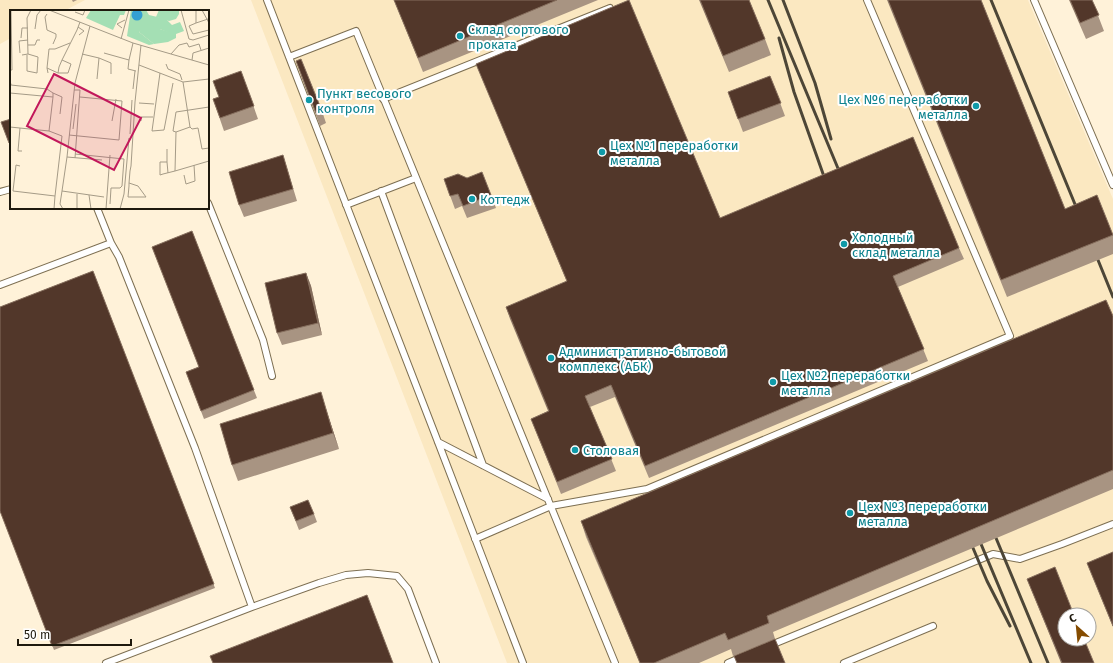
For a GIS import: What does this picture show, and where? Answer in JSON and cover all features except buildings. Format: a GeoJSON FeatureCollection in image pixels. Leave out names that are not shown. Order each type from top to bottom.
{"type":"FeatureCollection","features":[{"type":"Feature","properties":{"kind":"lane"},"geometry":{"type":"LineString","coordinates":[[267,0],[523,663]]}},
{"type":"Feature","properties":{"kind":"lane"},"geometry":{"type":"LineString","coordinates":[[475,539],[551,506],[647,489],[1010,336],[867,0]]}},
{"type":"Feature","properties":{"kind":"lane"},"geometry":{"type":"LineString","coordinates":[[1034,0],[1113,185]]}},
{"type":"Feature","properties":{"kind":"lane"},"geometry":{"type":"LineString","coordinates":[[383,99],[616,6]]}},
{"type":"Feature","properties":{"kind":"lane"},"geometry":{"type":"LineString","coordinates":[[289,57],[356,31],[615,663]]}},
{"type":"Feature","properties":{"kind":"lane"},"geometry":{"type":"LineString","coordinates":[[346,206],[416,178]]}},
{"type":"Feature","properties":{"kind":"lane"},"geometry":{"type":"LineString","coordinates":[[0,192],[10,189]]}},
{"type":"Feature","properties":{"kind":"lane"},"geometry":{"type":"LineString","coordinates":[[381,192],[483,465]]}},
{"type":"Feature","properties":{"kind":"lane"},"geometry":{"type":"LineString","coordinates":[[209,205],[263,340],[272,376]]}},
{"type":"Feature","properties":{"kind":"lane"},"geometry":{"type":"LineString","coordinates":[[97,209],[111,243],[119,257],[194,448],[252,607]]}},
{"type":"Feature","properties":{"kind":"lane"},"geometry":{"type":"LineString","coordinates":[[0,285],[111,243]]}},
{"type":"Feature","properties":{"kind":"lane"},"geometry":{"type":"LineString","coordinates":[[438,442],[548,499]]}},
{"type":"Feature","properties":{"kind":"lane"},"geometry":{"type":"LineString","coordinates":[[764,648],[993,554],[1020,559],[1113,524]]}},
{"type":"Feature","properties":{"kind":"lane"},"geometry":{"type":"LineString","coordinates":[[106,663],[319,583],[346,575],[368,573],[397,576],[408,589],[436,663]]}},
{"type":"Feature","properties":{"kind":"lane"},"geometry":{"type":"LineString","coordinates":[[844,663],[933,626]]}},
{"type":"Feature","properties":{"kind":"lane"},"geometry":{"type":"LineString","coordinates":[[728,663],[750,654]]}},
{"type":"Feature","properties":{"kind":"shaded area"},"geometry":{"type":"Polygon","coordinates":[[[0,0],[85,0],[66,10],[10,10],[10,39],[0,44],[0,0]]]}},
{"type":"Feature","properties":{"kind":"shaded area"},"geometry":{"type":"Polygon","coordinates":[[[251,0],[1028,0],[1113,199],[1113,663],[507,663],[251,0]]]}},
{"type":"Feature","properties":{"kind":"railway"},"geometry":{"type":"LineString","coordinates":[[768,0],[842,178]]}},
{"type":"Feature","properties":{"kind":"railway"},"geometry":{"type":"LineString","coordinates":[[783,0],[815,83],[831,139]]}},
{"type":"Feature","properties":{"kind":"railway"},"geometry":{"type":"LineString","coordinates":[[991,0],[1079,214]]}},
{"type":"Feature","properties":{"kind":"railway"},"geometry":{"type":"LineString","coordinates":[[779,38],[794,92],[827,185]]}},
{"type":"Feature","properties":{"kind":"railway"},"geometry":{"type":"LineString","coordinates":[[1098,260],[1113,297]]}},
{"type":"Feature","properties":{"kind":"railway"},"geometry":{"type":"LineString","coordinates":[[996,538],[1048,663]]}},
{"type":"Feature","properties":{"kind":"railway"},"geometry":{"type":"LineString","coordinates":[[981,544],[1031,663]]}},
{"type":"Feature","properties":{"kind":"railway"},"geometry":{"type":"LineString","coordinates":[[973,548],[987,581],[1010,626]]}},
{"type":"Feature","properties":{"kind":"place","name":"Склад сортового проката"},"geometry":{"type":"Point","coordinates":[460,36]}},
{"type":"Feature","properties":{"kind":"place","name":"Пункт весового контроля"},"geometry":{"type":"Point","coordinates":[309,100]}},
{"type":"Feature","properties":{"kind":"place","name":"Цех №6 переработки металла"},"geometry":{"type":"Point","coordinates":[976,106]}},
{"type":"Feature","properties":{"kind":"place","name":"Цех №1 переработки металла"},"geometry":{"type":"Point","coordinates":[602,152]}},
{"type":"Feature","properties":{"kind":"place","name":"Коттедж"},"geometry":{"type":"Point","coordinates":[472,199]}},
{"type":"Feature","properties":{"kind":"place","name":"Холодный склад металла"},"geometry":{"type":"Point","coordinates":[844,244]}},
{"type":"Feature","properties":{"kind":"place","name":"Административно-бытовой комплекс (АБК)"},"geometry":{"type":"Point","coordinates":[551,358]}},
{"type":"Feature","properties":{"kind":"place","name":"Цех №2 переработки металла"},"geometry":{"type":"Point","coordinates":[773,382]}},
{"type":"Feature","properties":{"kind":"place","name":"Столовая"},"geometry":{"type":"Point","coordinates":[575,450]}},
{"type":"Feature","properties":{"kind":"place","name":"Цех №3 переработки металла"},"geometry":{"type":"Point","coordinates":[850,513]}}]}
